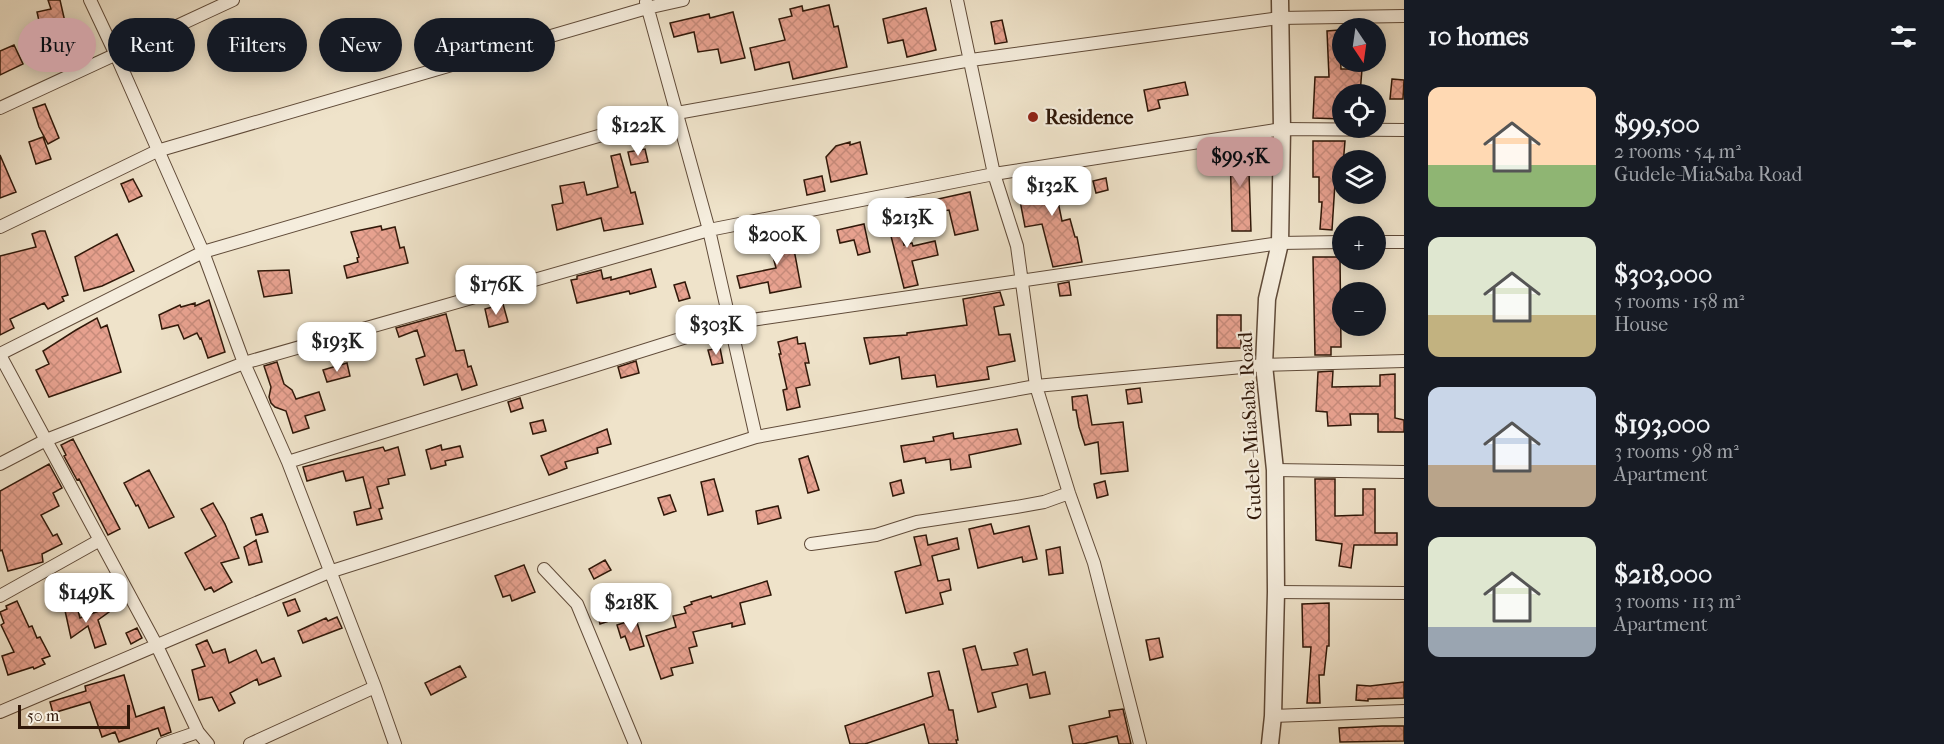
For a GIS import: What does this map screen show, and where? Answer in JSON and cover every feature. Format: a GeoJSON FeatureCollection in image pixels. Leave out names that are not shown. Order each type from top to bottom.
{"type":"FeatureCollection","features":[{"type":"Feature","properties":{"kind":"street"},"geometry":{"type":"LineString","coordinates":[[90,0],[108,38]]}},
{"type":"Feature","properties":{"kind":"street"},"geometry":{"type":"LineString","coordinates":[[195,18],[233,0]]}},
{"type":"Feature","properties":{"kind":"street"},"geometry":{"type":"LineString","coordinates":[[0,227],[157,151],[646,4],[683,0]]}},
{"type":"Feature","properties":{"kind":"street"},"geometry":{"type":"LineString","coordinates":[[957,0],[994,174],[1017,246],[1036,386],[1069,493],[1094,563],[1140,744]]}},
{"type":"Feature","properties":{"kind":"street","name":"Gudele-MiaSaba Road"},"geometry":{"type":"LineString","coordinates":[[1270,744],[1273,716],[1276,592],[1275,470],[1264,364],[1267,299],[1280,243],[1282,129],[1280,0]]}},
{"type":"Feature","properties":{"kind":"street"},"geometry":{"type":"LineString","coordinates":[[646,4],[709,230],[756,437]]}},
{"type":"Feature","properties":{"kind":"street"},"geometry":{"type":"LineString","coordinates":[[208,744],[198,732],[157,646],[0,355],[203,252],[677,112],[971,60],[1279,18],[1404,16]]}},
{"type":"Feature","properties":{"kind":"street"},"geometry":{"type":"LineString","coordinates":[[0,108],[108,59]]}},
{"type":"Feature","properties":{"kind":"street"},"geometry":{"type":"LineString","coordinates":[[123,72],[203,252],[244,363],[288,462],[395,744]]}},
{"type":"Feature","properties":{"kind":"street"},"geometry":{"type":"LineString","coordinates":[[0,464],[46,440],[244,363],[709,230],[994,174],[1282,129],[1404,130]]}},
{"type":"Feature","properties":{"kind":"street"},"geometry":{"type":"LineString","coordinates":[[288,462],[731,323],[1280,243],[1332,242]]}},
{"type":"Feature","properties":{"kind":"street"},"geometry":{"type":"LineString","coordinates":[[1386,242],[1404,242]]}},
{"type":"Feature","properties":{"kind":"street"},"geometry":{"type":"LineString","coordinates":[[0,712],[329,572],[756,437],[1036,386],[1264,364],[1404,361]]}},
{"type":"Feature","properties":{"kind":"street"},"geometry":{"type":"LineString","coordinates":[[1275,470],[1404,472]]}},
{"type":"Feature","properties":{"kind":"street"},"geometry":{"type":"LineString","coordinates":[[811,544],[876,535],[917,522],[1025,506],[1069,493]]}},
{"type":"Feature","properties":{"kind":"street"},"geometry":{"type":"LineString","coordinates":[[0,596],[100,540]]}},
{"type":"Feature","properties":{"kind":"street"},"geometry":{"type":"LineString","coordinates":[[544,569],[577,604],[635,744]]}},
{"type":"Feature","properties":{"kind":"street"},"geometry":{"type":"LineString","coordinates":[[1276,592],[1404,593]]}},
{"type":"Feature","properties":{"kind":"street"},"geometry":{"type":"LineString","coordinates":[[250,744],[375,687]]}},
{"type":"Feature","properties":{"kind":"street"},"geometry":{"type":"LineString","coordinates":[[1273,716],[1404,711]]}},
{"type":"Feature","properties":{"kind":"street"},"geometry":{"type":"LineString","coordinates":[[163,744],[198,732]]}},
{"type":"Feature","properties":{"kind":"building"},"geometry":{"type":"Polygon","coordinates":[[[48,0],[60,0],[64,18],[38,18],[37,12],[51,9],[48,0]]]}},
{"type":"Feature","properties":{"kind":"building"},"geometry":{"type":"Polygon","coordinates":[[[829,5],[834,27],[838,26],[847,67],[793,79],[789,62],[755,70],[750,48],[785,40],[779,19],[792,16],[790,9],[802,6],[803,11],[829,5]]]}},
{"type":"Feature","properties":{"kind":"building"},"geometry":{"type":"Polygon","coordinates":[[[926,8],[936,50],[907,57],[903,40],[888,43],[883,19],[926,8]]]}},
{"type":"Feature","properties":{"kind":"building"},"geometry":{"type":"Polygon","coordinates":[[[733,12],[745,58],[721,63],[718,49],[698,52],[694,32],[674,37],[670,23],[709,14],[710,18],[733,12]]]}},
{"type":"Feature","properties":{"kind":"building"},"geometry":{"type":"Polygon","coordinates":[[[1002,20],[1007,42],[995,44],[991,22],[1002,20]]]}},
{"type":"Feature","properties":{"kind":"building"},"geometry":{"type":"Polygon","coordinates":[[[1327,31],[1332,31],[1332,72],[1362,72],[1361,84],[1332,84],[1332,119],[1313,118],[1315,77],[1329,77],[1327,31]]]}},
{"type":"Feature","properties":{"kind":"building"},"geometry":{"type":"Polygon","coordinates":[[[14,45],[18,53],[18,66],[0,75],[0,51],[14,45]]]}},
{"type":"Feature","properties":{"kind":"building"},"geometry":{"type":"Polygon","coordinates":[[[1392,79],[1404,80],[1403,99],[1390,99],[1392,79]]]}},
{"type":"Feature","properties":{"kind":"building"},"geometry":{"type":"Polygon","coordinates":[[[1185,82],[1188,95],[1158,100],[1160,108],[1148,111],[1144,90],[1185,82]]]}},
{"type":"Feature","properties":{"kind":"building"},"geometry":{"type":"Polygon","coordinates":[[[45,104],[59,138],[48,144],[33,108],[45,104]]]}},
{"type":"Feature","properties":{"kind":"building"},"geometry":{"type":"Polygon","coordinates":[[[43,137],[51,159],[36,164],[29,142],[43,137]]]}},
{"type":"Feature","properties":{"kind":"building"},"geometry":{"type":"Polygon","coordinates":[[[1313,141],[1345,141],[1344,150],[1332,150],[1332,230],[1320,229],[1322,202],[1319,202],[1319,177],[1313,177],[1313,141]]]}},
{"type":"Feature","properties":{"kind":"building"},"geometry":{"type":"Polygon","coordinates":[[[850,142],[850,145],[860,142],[867,174],[831,182],[826,157],[836,146],[850,142]]]}},
{"type":"Feature","properties":{"kind":"building"},"geometry":{"type":"Polygon","coordinates":[[[1248,143],[1251,231],[1232,231],[1230,145],[1248,143]]]}},
{"type":"Feature","properties":{"kind":"building"},"geometry":{"type":"Polygon","coordinates":[[[645,149],[648,162],[631,165],[628,152],[645,149]]]}},
{"type":"Feature","properties":{"kind":"building"},"geometry":{"type":"Polygon","coordinates":[[[620,154],[631,193],[635,192],[643,224],[604,231],[601,218],[557,230],[552,205],[563,203],[560,186],[584,182],[587,195],[618,187],[611,156],[620,154]]]}},
{"type":"Feature","properties":{"kind":"building"},"geometry":{"type":"Polygon","coordinates":[[[0,155],[16,192],[0,198],[0,155]]]}},
{"type":"Feature","properties":{"kind":"building"},"geometry":{"type":"Polygon","coordinates":[[[1080,174],[1083,187],[1056,192],[1062,221],[1070,219],[1075,237],[1077,237],[1082,262],[1053,267],[1042,224],[1025,227],[1017,185],[1080,174]]]}},
{"type":"Feature","properties":{"kind":"building"},"geometry":{"type":"Polygon","coordinates":[[[822,176],[825,191],[807,195],[804,180],[822,176]]]}},
{"type":"Feature","properties":{"kind":"building"},"geometry":{"type":"Polygon","coordinates":[[[1106,178],[1108,190],[1096,193],[1093,181],[1106,178]]]}},
{"type":"Feature","properties":{"kind":"building"},"geometry":{"type":"Polygon","coordinates":[[[133,179],[142,196],[129,202],[121,184],[133,179]]]}},
{"type":"Feature","properties":{"kind":"building"},"geometry":{"type":"Polygon","coordinates":[[[970,192],[978,230],[955,235],[949,210],[931,213],[929,201],[970,192]]]}},
{"type":"Feature","properties":{"kind":"building"},"geometry":{"type":"Polygon","coordinates":[[[896,206],[904,245],[912,243],[913,246],[935,241],[938,255],[912,261],[918,285],[904,288],[884,208],[896,206]]]}},
{"type":"Feature","properties":{"kind":"building"},"geometry":{"type":"Polygon","coordinates":[[[864,224],[870,252],[858,255],[854,240],[840,243],[837,230],[864,224]]]}},
{"type":"Feature","properties":{"kind":"building"},"geometry":{"type":"Polygon","coordinates":[[[381,226],[382,230],[395,227],[400,248],[404,247],[408,263],[347,278],[344,266],[358,262],[359,257],[351,232],[381,226]]]}},
{"type":"Feature","properties":{"kind":"building"},"geometry":{"type":"Polygon","coordinates":[[[790,228],[801,287],[770,293],[768,282],[740,288],[737,276],[776,268],[767,234],[790,228]]]}},
{"type":"Feature","properties":{"kind":"building"},"geometry":{"type":"Polygon","coordinates":[[[45,231],[68,295],[62,297],[64,301],[48,309],[44,303],[10,319],[14,328],[0,335],[0,256],[36,247],[32,234],[45,231]]]}},
{"type":"Feature","properties":{"kind":"building"},"geometry":{"type":"Polygon","coordinates":[[[117,234],[134,271],[102,286],[84,291],[75,257],[117,234]]]}},
{"type":"Feature","properties":{"kind":"building"},"geometry":{"type":"Polygon","coordinates":[[[1313,257],[1332,257],[1332,270],[1340,270],[1340,282],[1332,282],[1332,336],[1341,336],[1341,347],[1331,347],[1331,355],[1315,355],[1313,257]]]}},
{"type":"Feature","properties":{"kind":"building"},"geometry":{"type":"Polygon","coordinates":[[[651,269],[656,287],[577,303],[571,280],[577,279],[577,276],[601,270],[603,279],[611,277],[611,280],[651,269]]]}},
{"type":"Feature","properties":{"kind":"building"},"geometry":{"type":"Polygon","coordinates":[[[289,270],[292,293],[264,297],[258,271],[289,270]]]}},
{"type":"Feature","properties":{"kind":"building"},"geometry":{"type":"Polygon","coordinates":[[[685,282],[690,298],[679,301],[674,285],[685,282]]]}},
{"type":"Feature","properties":{"kind":"building"},"geometry":{"type":"Polygon","coordinates":[[[1069,282],[1071,295],[1060,296],[1058,284],[1069,282]]]}},
{"type":"Feature","properties":{"kind":"building"},"geometry":{"type":"Polygon","coordinates":[[[1000,292],[1004,305],[994,307],[999,335],[1010,334],[1015,361],[987,367],[989,379],[937,387],[935,375],[902,379],[899,357],[870,364],[864,338],[907,335],[907,333],[967,325],[963,299],[1000,292]]]}},
{"type":"Feature","properties":{"kind":"building"},"geometry":{"type":"Polygon","coordinates":[[[209,300],[225,352],[208,358],[197,333],[184,339],[178,325],[162,329],[159,315],[180,305],[181,307],[195,303],[195,306],[209,300]]]}},
{"type":"Feature","properties":{"kind":"building"},"geometry":{"type":"Polygon","coordinates":[[[503,304],[508,322],[489,327],[485,309],[503,304]]]}},
{"type":"Feature","properties":{"kind":"building"},"geometry":{"type":"Polygon","coordinates":[[[446,314],[456,351],[464,350],[468,367],[471,366],[477,385],[462,390],[457,374],[424,385],[416,359],[425,356],[417,330],[399,337],[396,328],[446,314]]]}},
{"type":"Feature","properties":{"kind":"building"},"geometry":{"type":"Polygon","coordinates":[[[1217,315],[1241,315],[1241,348],[1217,348],[1217,315]]]}},
{"type":"Feature","properties":{"kind":"building"},"geometry":{"type":"Polygon","coordinates":[[[97,318],[101,328],[107,325],[121,372],[49,397],[36,370],[49,364],[43,351],[97,318]]]}},
{"type":"Feature","properties":{"kind":"building"},"geometry":{"type":"Polygon","coordinates":[[[797,337],[798,344],[805,343],[809,363],[805,363],[810,385],[796,388],[800,407],[787,410],[783,390],[787,389],[778,342],[797,337]]]}},
{"type":"Feature","properties":{"kind":"building"},"geometry":{"type":"Polygon","coordinates":[[[720,348],[723,363],[712,365],[708,350],[720,348]]]}},
{"type":"Feature","properties":{"kind":"building"},"geometry":{"type":"Polygon","coordinates":[[[636,361],[639,373],[621,378],[618,367],[636,361]]]}},
{"type":"Feature","properties":{"kind":"building"},"geometry":{"type":"Polygon","coordinates":[[[277,362],[284,384],[292,390],[296,399],[319,392],[325,410],[305,416],[309,428],[293,433],[286,411],[271,403],[269,397],[271,387],[264,366],[277,362]]]}},
{"type":"Feature","properties":{"kind":"building"},"geometry":{"type":"Polygon","coordinates":[[[347,363],[350,376],[327,382],[323,370],[347,363]]]}},
{"type":"Feature","properties":{"kind":"building"},"geometry":{"type":"Polygon","coordinates":[[[1333,371],[1332,387],[1380,386],[1380,375],[1395,374],[1395,418],[1404,420],[1404,432],[1378,432],[1378,414],[1350,414],[1351,425],[1328,426],[1327,412],[1316,411],[1318,372],[1333,371]]]}},
{"type":"Feature","properties":{"kind":"building"},"geometry":{"type":"Polygon","coordinates":[[[1140,388],[1142,402],[1128,404],[1126,390],[1140,388]]]}},
{"type":"Feature","properties":{"kind":"building"},"geometry":{"type":"Polygon","coordinates":[[[1087,395],[1092,425],[1123,422],[1128,471],[1101,474],[1098,442],[1085,445],[1076,410],[1073,410],[1072,397],[1087,395]]]}},
{"type":"Feature","properties":{"kind":"building"},"geometry":{"type":"Polygon","coordinates":[[[520,398],[523,408],[511,412],[508,402],[520,398]]]}},
{"type":"Feature","properties":{"kind":"building"},"geometry":{"type":"Polygon","coordinates":[[[543,420],[546,431],[533,434],[530,423],[543,420]]]}},
{"type":"Feature","properties":{"kind":"building"},"geometry":{"type":"Polygon","coordinates":[[[607,429],[611,444],[597,448],[598,453],[565,462],[567,468],[549,475],[541,456],[607,429]]]}},
{"type":"Feature","properties":{"kind":"building"},"geometry":{"type":"Polygon","coordinates":[[[1017,429],[1021,444],[969,455],[971,467],[951,470],[950,459],[926,463],[925,458],[904,462],[901,446],[934,441],[933,437],[953,433],[954,439],[1017,429]]]}},
{"type":"Feature","properties":{"kind":"building"},"geometry":{"type":"Polygon","coordinates":[[[73,439],[120,529],[108,535],[79,479],[77,480],[64,456],[66,455],[61,445],[73,439]]]}},
{"type":"Feature","properties":{"kind":"building"},"geometry":{"type":"Polygon","coordinates":[[[441,445],[442,450],[460,446],[463,457],[445,461],[446,465],[431,469],[426,450],[441,445]]]}},
{"type":"Feature","properties":{"kind":"building"},"geometry":{"type":"Polygon","coordinates":[[[383,447],[385,451],[398,447],[405,475],[388,479],[389,484],[377,487],[383,508],[379,509],[382,519],[357,525],[354,512],[371,508],[363,477],[346,481],[343,471],[307,481],[303,467],[383,447]]]}},
{"type":"Feature","properties":{"kind":"building"},"geometry":{"type":"Polygon","coordinates":[[[808,456],[819,490],[808,493],[799,459],[808,456]]]}},
{"type":"Feature","properties":{"kind":"building"},"geometry":{"type":"Polygon","coordinates":[[[49,464],[62,488],[53,493],[59,506],[41,515],[53,536],[57,534],[62,544],[42,554],[43,562],[8,571],[2,550],[0,551],[0,491],[49,464]]]}},
{"type":"Feature","properties":{"kind":"building"},"geometry":{"type":"Polygon","coordinates":[[[149,470],[174,517],[149,528],[124,483],[149,470]]]}},
{"type":"Feature","properties":{"kind":"building"},"geometry":{"type":"Polygon","coordinates":[[[714,479],[723,511],[708,515],[701,482],[714,479]]]}},
{"type":"Feature","properties":{"kind":"building"},"geometry":{"type":"Polygon","coordinates":[[[1315,479],[1335,479],[1335,516],[1363,515],[1363,489],[1375,489],[1375,533],[1397,533],[1397,545],[1354,545],[1351,568],[1339,566],[1342,544],[1316,540],[1315,479]]]}},
{"type":"Feature","properties":{"kind":"building"},"geometry":{"type":"Polygon","coordinates":[[[901,480],[904,493],[893,496],[890,483],[901,480]]]}},
{"type":"Feature","properties":{"kind":"building"},"geometry":{"type":"Polygon","coordinates":[[[1105,481],[1108,495],[1097,498],[1094,484],[1105,481]]]}},
{"type":"Feature","properties":{"kind":"building"},"geometry":{"type":"Polygon","coordinates":[[[670,495],[676,511],[664,515],[658,498],[670,495]]]}},
{"type":"Feature","properties":{"kind":"building"},"geometry":{"type":"Polygon","coordinates":[[[213,503],[225,524],[239,558],[221,563],[232,582],[214,592],[211,587],[205,590],[185,553],[216,536],[201,509],[213,503]]]}},
{"type":"Feature","properties":{"kind":"building"},"geometry":{"type":"Polygon","coordinates":[[[778,506],[781,518],[758,524],[756,511],[778,506]]]}},
{"type":"Feature","properties":{"kind":"building"},"geometry":{"type":"Polygon","coordinates":[[[262,514],[268,532],[256,535],[251,518],[262,514]]]}},
{"type":"Feature","properties":{"kind":"building"},"geometry":{"type":"Polygon","coordinates":[[[991,524],[994,534],[1029,526],[1037,559],[1023,562],[1022,557],[978,568],[969,529],[991,524]]]}},
{"type":"Feature","properties":{"kind":"building"},"geometry":{"type":"Polygon","coordinates":[[[926,535],[928,545],[957,538],[959,549],[932,556],[938,581],[949,579],[951,590],[940,593],[943,604],[906,613],[895,572],[921,565],[914,537],[926,535]]]}},
{"type":"Feature","properties":{"kind":"building"},"geometry":{"type":"Polygon","coordinates":[[[256,540],[262,562],[249,565],[244,547],[256,540]]]}},
{"type":"Feature","properties":{"kind":"building"},"geometry":{"type":"Polygon","coordinates":[[[1060,547],[1063,573],[1049,575],[1046,550],[1060,547]]]}},
{"type":"Feature","properties":{"kind":"building"},"geometry":{"type":"Polygon","coordinates":[[[605,560],[611,570],[594,579],[589,569],[605,560]]]}},
{"type":"Feature","properties":{"kind":"building"},"geometry":{"type":"Polygon","coordinates":[[[524,565],[535,592],[512,601],[510,595],[503,597],[495,576],[524,565]]]}},
{"type":"Feature","properties":{"kind":"building"},"geometry":{"type":"Polygon","coordinates":[[[767,581],[771,595],[740,603],[745,624],[732,627],[732,623],[693,632],[697,646],[689,648],[693,663],[671,668],[673,675],[661,679],[646,636],[676,627],[673,616],[686,613],[684,607],[692,604],[691,602],[767,581]]]}},
{"type":"Feature","properties":{"kind":"building"},"geometry":{"type":"Polygon","coordinates":[[[295,599],[300,611],[288,616],[283,603],[295,599]]]}},
{"type":"Feature","properties":{"kind":"building"},"geometry":{"type":"Polygon","coordinates":[[[17,601],[29,627],[32,626],[37,638],[40,637],[50,656],[42,659],[45,664],[34,669],[33,667],[8,675],[2,656],[14,652],[1,625],[4,623],[0,612],[17,601]]]}},
{"type":"Feature","properties":{"kind":"building"},"geometry":{"type":"Polygon","coordinates":[[[76,603],[80,618],[107,608],[109,612],[98,620],[106,644],[95,648],[88,626],[71,638],[64,606],[76,603]]]}},
{"type":"Feature","properties":{"kind":"building"},"geometry":{"type":"Polygon","coordinates":[[[1329,603],[1329,646],[1327,646],[1324,675],[1319,675],[1320,703],[1307,703],[1311,647],[1303,647],[1302,604],[1329,603]]]}},
{"type":"Feature","properties":{"kind":"building"},"geometry":{"type":"Polygon","coordinates":[[[608,609],[612,620],[600,624],[597,612],[608,609]]]}},
{"type":"Feature","properties":{"kind":"building"},"geometry":{"type":"Polygon","coordinates":[[[337,617],[342,628],[303,643],[298,631],[326,618],[328,621],[337,617]]]}},
{"type":"Feature","properties":{"kind":"building"},"geometry":{"type":"Polygon","coordinates":[[[636,619],[644,646],[630,650],[625,636],[621,638],[617,625],[636,619]]]}},
{"type":"Feature","properties":{"kind":"building"},"geometry":{"type":"Polygon","coordinates":[[[137,628],[142,638],[131,644],[126,633],[137,628]]]}},
{"type":"Feature","properties":{"kind":"building"},"geometry":{"type":"Polygon","coordinates":[[[1159,638],[1163,657],[1150,660],[1146,640],[1159,638]]]}},
{"type":"Feature","properties":{"kind":"building"},"geometry":{"type":"Polygon","coordinates":[[[207,640],[213,653],[225,649],[229,663],[256,650],[262,663],[274,658],[281,676],[259,685],[257,679],[230,693],[235,703],[219,711],[212,697],[199,700],[192,670],[205,666],[196,645],[207,640]]]}},
{"type":"Feature","properties":{"kind":"building"},"geometry":{"type":"Polygon","coordinates":[[[975,646],[982,670],[1018,665],[1014,653],[1027,649],[1033,675],[1045,672],[1050,694],[1030,698],[1027,684],[992,693],[996,707],[978,712],[963,649],[975,646]]]}},
{"type":"Feature","properties":{"kind":"building"},"geometry":{"type":"Polygon","coordinates":[[[460,666],[466,677],[431,695],[425,683],[460,666]]]}},
{"type":"Feature","properties":{"kind":"building"},"geometry":{"type":"Polygon","coordinates":[[[939,671],[949,710],[953,710],[957,744],[929,744],[924,724],[865,744],[850,744],[845,726],[933,696],[928,673],[939,671]]]}},
{"type":"Feature","properties":{"kind":"building"},"geometry":{"type":"Polygon","coordinates":[[[124,675],[136,717],[164,707],[171,732],[161,736],[158,728],[119,742],[115,732],[102,737],[90,702],[53,713],[50,702],[86,691],[85,686],[124,675]]]}},
{"type":"Feature","properties":{"kind":"building"},"geometry":{"type":"Polygon","coordinates":[[[1404,682],[1404,698],[1356,700],[1357,685],[1370,686],[1404,682]]]}},
{"type":"Feature","properties":{"kind":"building"},"geometry":{"type":"Polygon","coordinates":[[[1123,709],[1131,744],[1119,744],[1117,736],[1073,744],[1069,726],[1110,717],[1109,711],[1123,709]]]}},
{"type":"Feature","properties":{"kind":"building"},"geometry":{"type":"Polygon","coordinates":[[[1404,726],[1404,741],[1340,742],[1339,728],[1404,726]]]}},
{"type":"Feature","properties":{"kind":"place","name":"Residence"},"geometry":{"type":"Point","coordinates":[1033,117]}}]}
